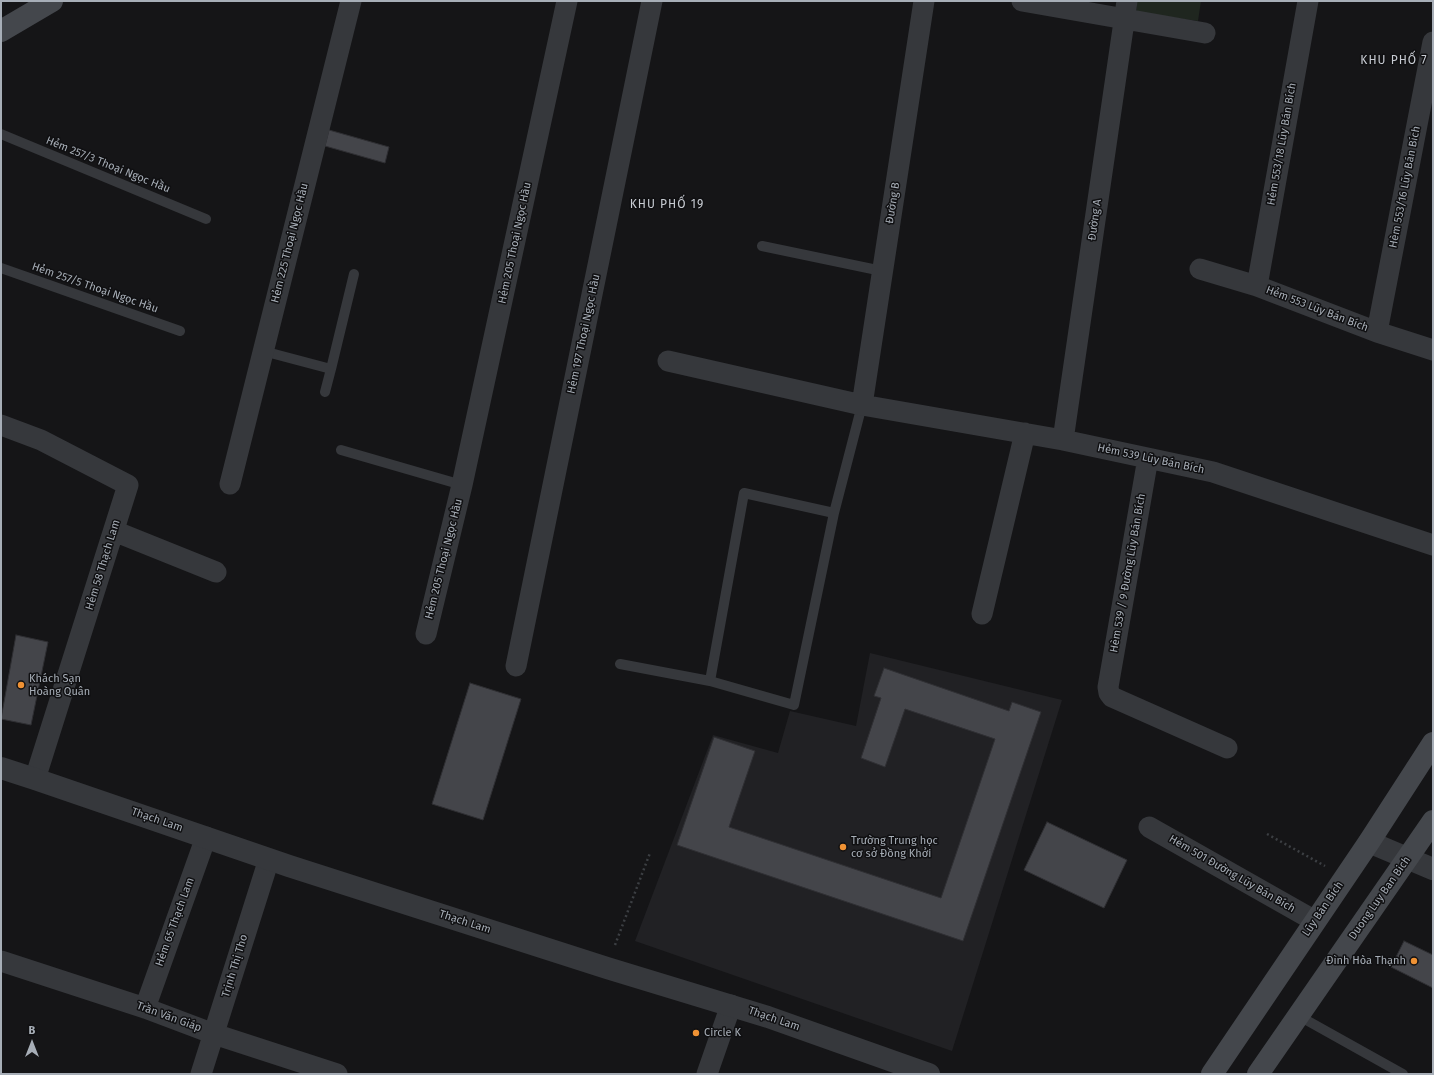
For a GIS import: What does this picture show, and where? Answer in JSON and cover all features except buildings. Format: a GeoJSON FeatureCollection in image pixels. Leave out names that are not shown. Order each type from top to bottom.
{"type":"FeatureCollection","features":[{"type":"Feature","properties":{"kind":"main road"},"geometry":{"type":"LineString","coordinates":[[1,31],[52,1]]}},
{"type":"Feature","properties":{"kind":"main road","name":"Lũy Bán Bích"},"geometry":{"type":"LineString","coordinates":[[1212,1074],[1369,842],[1433,743]]}},
{"type":"Feature","properties":{"kind":"main road","name":"Duong Luy Ban Bich"},"geometry":{"type":"LineString","coordinates":[[1258,1074],[1433,821]]}},
{"type":"Feature","properties":{"kind":"street","name":"Hẻm 225 Thoại Ngọc Hầu"},"geometry":{"type":"LineString","coordinates":[[230,484],[351,1]]}},
{"type":"Feature","properties":{"kind":"street","name":"Hẻm 205 Thoại Ngọc Hầu"},"geometry":{"type":"LineString","coordinates":[[426,634],[462,485],[567,1]]}},
{"type":"Feature","properties":{"kind":"street","name":"Hẻm 197 Thoại Ngọc Hầu"},"geometry":{"type":"LineString","coordinates":[[516,666],[652,1]]}},
{"type":"Feature","properties":{"kind":"street","name":"Đường B"},"geometry":{"type":"LineString","coordinates":[[862,405],[924,1]]}},
{"type":"Feature","properties":{"kind":"street"},"geometry":{"type":"LineString","coordinates":[[1022,1],[1126,10],[1205,34]]}},
{"type":"Feature","properties":{"kind":"street","name":"Hẻm 553/18 Lũy Bán Bích"},"geometry":{"type":"LineString","coordinates":[[1257,286],[1308,1]]}},
{"type":"Feature","properties":{"kind":"street","name":"Đường A"},"geometry":{"type":"LineString","coordinates":[[1063,440],[1126,10]]}},
{"type":"Feature","properties":{"kind":"street","name":"Hèm 553/16 Lũy Bán Bích"},"geometry":{"type":"LineString","coordinates":[[1377,332],[1433,42]]}},
{"type":"Feature","properties":{"kind":"street","name":"Hẻm 553 Lũy Bán Bích"},"geometry":{"type":"LineString","coordinates":[[1200,269],[1257,286],[1377,332],[1433,350]]}},
{"type":"Feature","properties":{"kind":"street","name":"Hẻm 539 Lũy Bán Bích"},"geometry":{"type":"LineString","coordinates":[[668,360],[862,405],[1063,440],[1213,472],[1433,545]]}},
{"type":"Feature","properties":{"kind":"street","name":"Hẻm 58 Thạch Lam"},"geometry":{"type":"LineString","coordinates":[[1,425],[41,440],[128,485],[35,778]]}},
{"type":"Feature","properties":{"kind":"street"},"geometry":{"type":"LineString","coordinates":[[982,614],[1025,433]]}},
{"type":"Feature","properties":{"kind":"street","name":"Hèm 539 / 9 Đường Lũy Bán Bích"},"geometry":{"type":"LineString","coordinates":[[1148,458],[1108,687],[1109,693],[1112,697],[1227,748]]}},
{"type":"Feature","properties":{"kind":"street"},"geometry":{"type":"LineString","coordinates":[[114,531],[216,572]]}},
{"type":"Feature","properties":{"kind":"street","name":"Thạch Lam"},"geometry":{"type":"LineString","coordinates":[[1,768],[35,778],[269,859],[607,968],[768,1017],[902,1070],[929,1074]]}},
{"type":"Feature","properties":{"kind":"street","name":"Hẻm 501 Đường Lũy Bán Bích"},"geometry":{"type":"LineString","coordinates":[[1149,827],[1315,921]]}},
{"type":"Feature","properties":{"kind":"street","name":"Hẻm 65 Thạch Lam"},"geometry":{"type":"LineString","coordinates":[[145,1008],[206,837]]}},
{"type":"Feature","properties":{"kind":"street"},"geometry":{"type":"LineString","coordinates":[[1369,842],[1433,869]]}},
{"type":"Feature","properties":{"kind":"street","name":"Trịnh Thị Tho"},"geometry":{"type":"LineString","coordinates":[[201,1074],[269,859]]}},
{"type":"Feature","properties":{"kind":"street","name":"Trần Văn Giáp"},"geometry":{"type":"LineString","coordinates":[[1,961],[145,1008],[214,1034],[337,1074]]}},
{"type":"Feature","properties":{"kind":"street"},"geometry":{"type":"LineString","coordinates":[[708,1074],[731,1005]]}},
{"type":"Feature","properties":{"kind":"lane","name":"Hẻm 257/3 Thoại Ngọc Hầu"},"geometry":{"type":"LineString","coordinates":[[1,134],[206,219]]}},
{"type":"Feature","properties":{"kind":"lane"},"geometry":{"type":"LineString","coordinates":[[762,246],[882,271]]}},
{"type":"Feature","properties":{"kind":"lane","name":"Hẻm 257/5 Thoại Ngọc Hầu"},"geometry":{"type":"LineString","coordinates":[[1,268],[180,331]]}},
{"type":"Feature","properties":{"kind":"lane"},"geometry":{"type":"LineString","coordinates":[[325,392],[354,274]]}},
{"type":"Feature","properties":{"kind":"lane"},"geometry":{"type":"LineString","coordinates":[[263,351],[331,369]]}},
{"type":"Feature","properties":{"kind":"lane"},"geometry":{"type":"LineString","coordinates":[[620,664],[710,681],[794,705],[834,513],[862,405]]}},
{"type":"Feature","properties":{"kind":"lane","name":"Hẻm 205 Thoại Ngọc Hầu"},"geometry":{"type":"LineString","coordinates":[[341,450],[462,485]]}},
{"type":"Feature","properties":{"kind":"lane"},"geometry":{"type":"LineString","coordinates":[[710,681],[744,493],[834,513]]}},
{"type":"Feature","properties":{"kind":"lane"},"geometry":{"type":"LineString","coordinates":[[1298,1016],[1403,1074]]}},
{"type":"Feature","properties":{"kind":"path"},"geometry":{"type":"LineString","coordinates":[[1267,834],[1345,877]]}},
{"type":"Feature","properties":{"kind":"path"},"geometry":{"type":"LineString","coordinates":[[607,968],[650,853]]}},
{"type":"Feature","properties":{"kind":"shaded area"},"geometry":{"type":"Polygon","coordinates":[[[1137,1],[1201,1],[1198,21],[1136,12],[1137,1]]]}},
{"type":"Feature","properties":{"kind":"shaded area","name":"Trường Trung học cơ sở Đồng Khởi"},"geometry":{"type":"Polygon","coordinates":[[[870,653],[1062,700],[952,1051],[635,941],[713,735],[778,753],[790,711],[856,726],[870,653]]]}},
{"type":"Feature","properties":{"kind":"place","name":"Khách Sạn Hoàng Quân"},"geometry":{"type":"Point","coordinates":[21,685]}},
{"type":"Feature","properties":{"kind":"place","name":"Trường Trung học cơ sở Đồng Khởi"},"geometry":{"type":"Point","coordinates":[843,847]}},
{"type":"Feature","properties":{"kind":"place","name":"Đình Hòa Thạnh"},"geometry":{"type":"Point","coordinates":[1414,961]}},
{"type":"Feature","properties":{"kind":"place","name":"Circle K"},"geometry":{"type":"Point","coordinates":[696,1033]}},
{"type":"Feature","properties":{"kind":"district","name":"KHU PHỐ 7"},"geometry":{"type":"Point","coordinates":[1394,61]}},
{"type":"Feature","properties":{"kind":"district","name":"KHU PHỐ 19"},"geometry":{"type":"Point","coordinates":[667,205]}}]}
